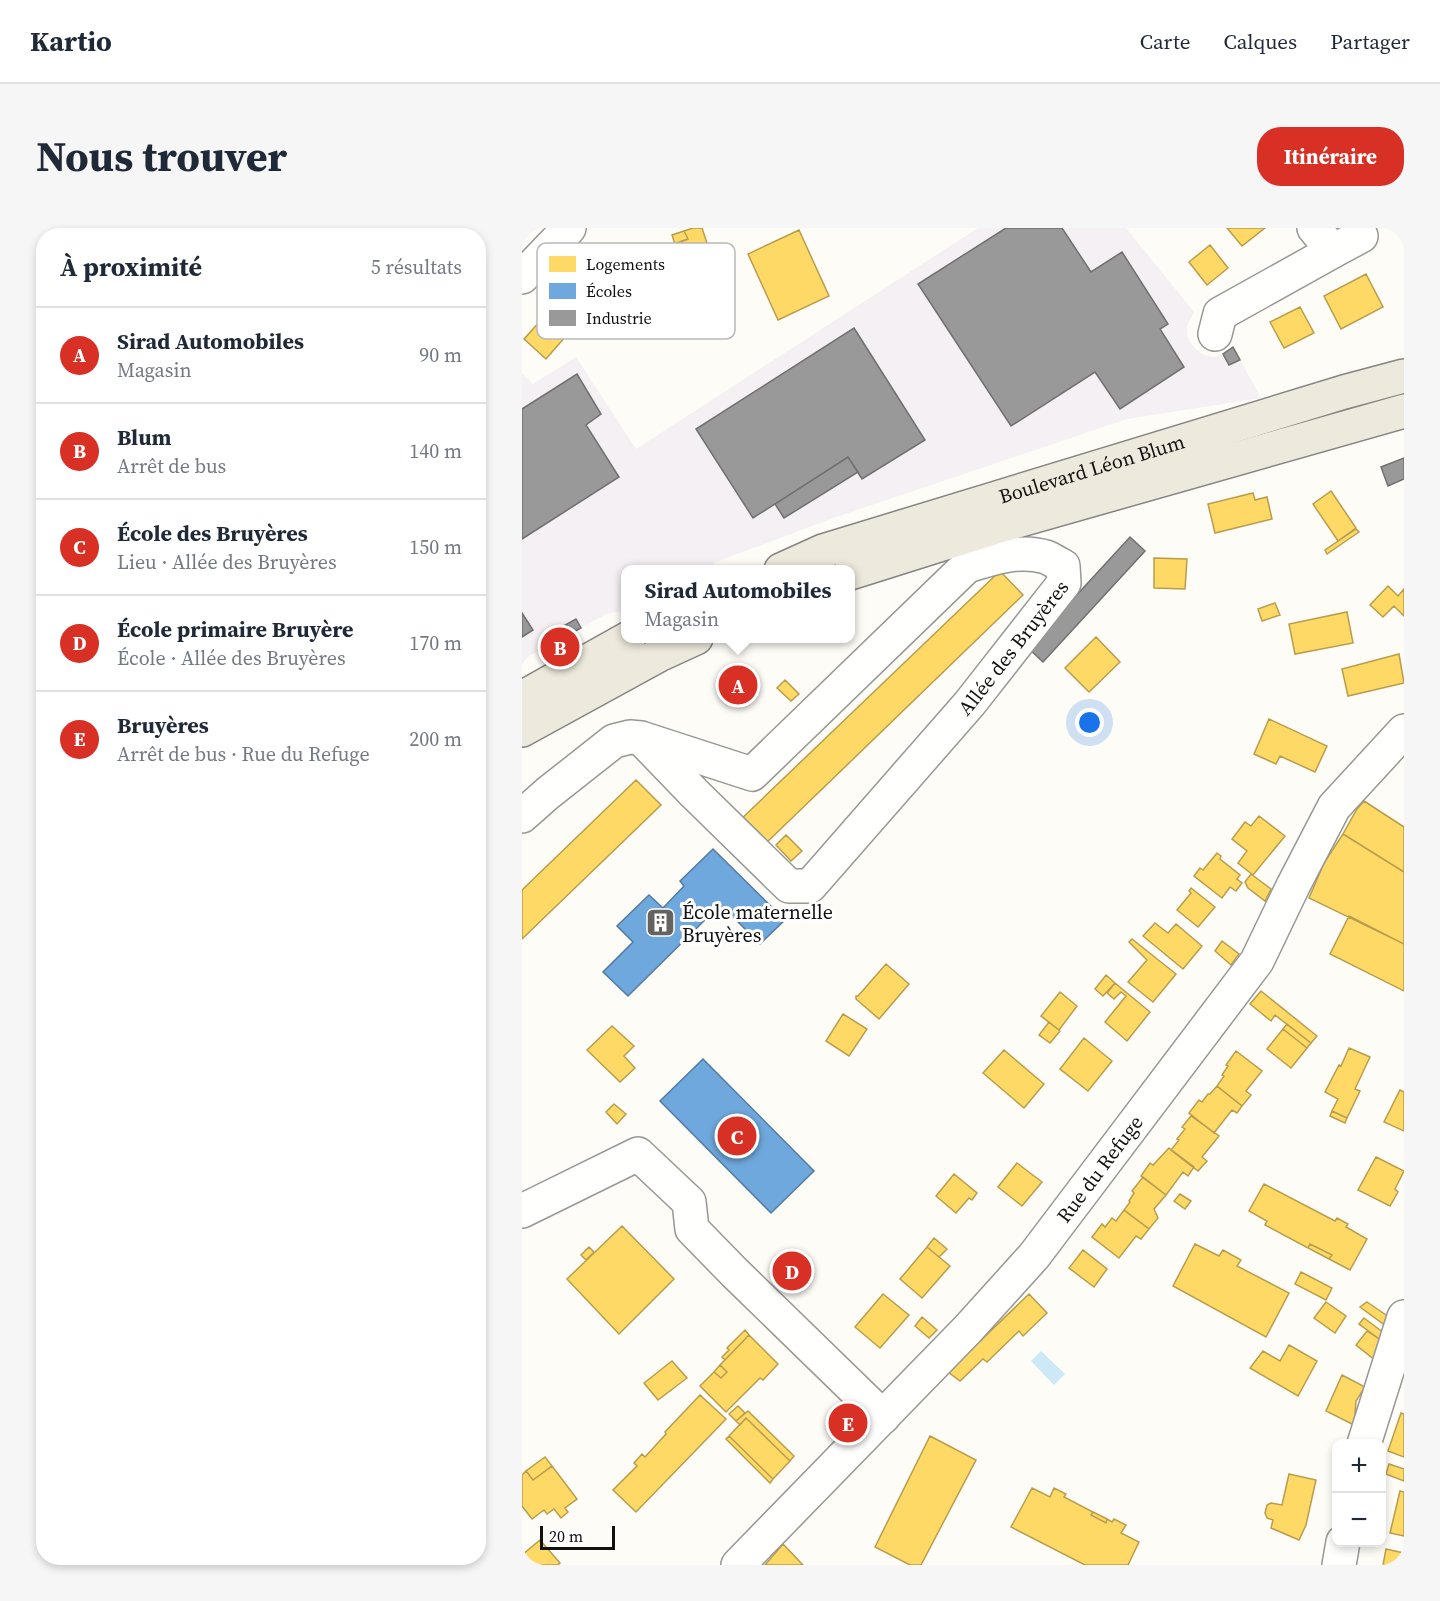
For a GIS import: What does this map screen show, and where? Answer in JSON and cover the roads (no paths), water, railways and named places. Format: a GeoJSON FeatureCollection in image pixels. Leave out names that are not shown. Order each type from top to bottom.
{"type":"FeatureCollection","features":[{"type":"Feature","properties":{"kind":"main road","name":"Boulevard Léon Blum"},"geometry":{"type":"LineString","coordinates":[[793,565],[824,551],[1344,392],[1404,376]]}},
{"type":"Feature","properties":{"kind":"main road","name":"Boulevard Léon Blum"},"geometry":{"type":"LineString","coordinates":[[855,571],[996,527],[1404,411]]}},
{"type":"Feature","properties":{"kind":"main road"},"geometry":{"type":"LineString","coordinates":[[522,698],[622,643]]}},
{"type":"Feature","properties":{"kind":"main road"},"geometry":{"type":"LineString","coordinates":[[522,730],[659,655],[687,643]]}},
{"type":"Feature","properties":{"kind":"street"},"geometry":{"type":"LineString","coordinates":[[555,243],[569,228]]}},
{"type":"Feature","properties":{"kind":"street"},"geometry":{"type":"LineString","coordinates":[[1215,334],[1220,314],[1336,238]]}},
{"type":"Feature","properties":{"kind":"street"},"geometry":{"type":"LineString","coordinates":[[522,277],[537,261]]}},
{"type":"Feature","properties":{"kind":"street","name":"Allée des Bruyères"},"geometry":{"type":"LineString","coordinates":[[522,816],[614,741],[630,737],[641,738],[752,774],[967,566],[996,557],[1023,554],[1046,557],[1063,566],[1064,583],[984,685],[810,886],[789,886],[641,738]]}},
{"type":"Feature","properties":{"kind":"street","name":"Rue du Refuge"},"geometry":{"type":"LineString","coordinates":[[738,1565],[968,1329],[1041,1247],[1257,962],[1334,807],[1404,730]]}},
{"type":"Feature","properties":{"kind":"street"},"geometry":{"type":"LineString","coordinates":[[522,1211],[638,1154],[689,1202],[692,1229],[883,1417]]}},
{"type":"Feature","properties":{"kind":"street"},"geometry":{"type":"LineString","coordinates":[[1365,1439],[1404,1317]]}},
{"type":"Feature","properties":{"kind":"street"},"geometry":{"type":"LineString","coordinates":[[1338,1565],[1342,1547]]}},
{"type":"Feature","properties":{"kind":"water"},"geometry":{"type":"Polygon","coordinates":[[[1041,1351],[1065,1374],[1054,1385],[1031,1361],[1041,1351]]]}},
{"type":"Feature","properties":{"kind":"place","name":"Blum"},"geometry":{"type":"Point","coordinates":[560,647]}},
{"type":"Feature","properties":{"kind":"place","name":"Sirad Automobiles"},"geometry":{"type":"Point","coordinates":[738,685]}},
{"type":"Feature","properties":{"kind":"place","name":"École maternelle Bruyères"},"geometry":{"type":"Point","coordinates":[661,923]}},
{"type":"Feature","properties":{"kind":"place","name":"École des Bruyères"},"geometry":{"type":"Point","coordinates":[737,1136]}},
{"type":"Feature","properties":{"kind":"place","name":"École primaire Bruyère"},"geometry":{"type":"Point","coordinates":[792,1271]}},
{"type":"Feature","properties":{"kind":"place","name":"Bruyères"},"geometry":{"type":"Point","coordinates":[848,1423]}}]}
